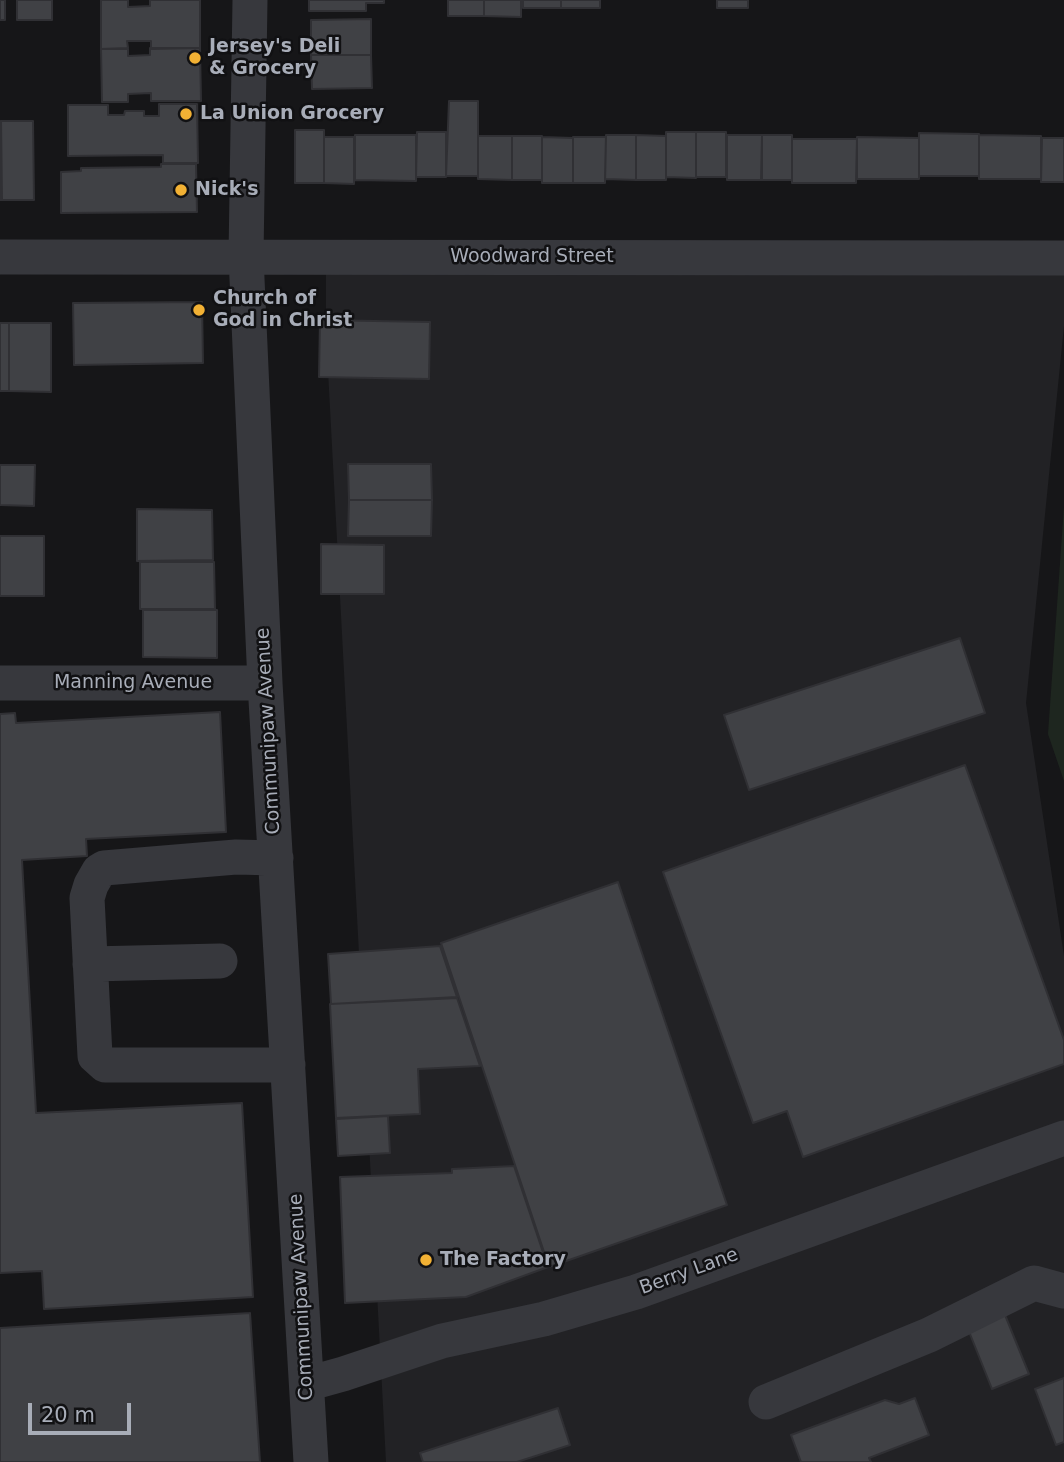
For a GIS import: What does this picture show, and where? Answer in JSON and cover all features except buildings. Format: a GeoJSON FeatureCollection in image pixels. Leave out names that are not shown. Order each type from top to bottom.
{"type":"FeatureCollection","features":[{"type":"Feature","properties":{"kind":"street","name":"Communipaw Avenue"},"geometry":{"type":"LineString","coordinates":[[250,0],[246,256],[265,683],[311,1462]]}},
{"type":"Feature","properties":{"kind":"street","name":"Woodward Street"},"geometry":{"type":"LineString","coordinates":[[0,257],[1064,258]]}},
{"type":"Feature","properties":{"kind":"street","name":"Manning Avenue"},"geometry":{"type":"LineString","coordinates":[[0,683],[265,683]]}},
{"type":"Feature","properties":{"kind":"street"},"geometry":{"type":"LineString","coordinates":[[276,858],[236,857],[104,868],[99,871],[91,885],[88,898],[95,1056],[105,1065],[288,1065]]}},
{"type":"Feature","properties":{"kind":"street"},"geometry":{"type":"LineString","coordinates":[[90,964],[220,961]]}},
{"type":"Feature","properties":{"kind":"street","name":"Berry Lane"},"geometry":{"type":"LineString","coordinates":[[307,1384],[442,1341],[544,1320],[636,1292],[1064,1138]]}},
{"type":"Feature","properties":{"kind":"street"},"geometry":{"type":"LineString","coordinates":[[766,1402],[929,1335],[1034,1283],[1064,1291]]}},
{"type":"Feature","properties":{"kind":"shaded area"},"geometry":{"type":"Polygon","coordinates":[[[1064,253],[1064,326],[1026,703],[1064,956],[1064,1462],[386,1462],[326,333],[326,256],[1064,253]]]}},
{"type":"Feature","properties":{"kind":"shaded area"},"geometry":{"type":"Polygon","coordinates":[[[1064,506],[1064,781],[1048,734],[1064,506]]]}},
{"type":"Feature","properties":{"kind":"place","name":"Jersey's Deli & Grocery"},"geometry":{"type":"Point","coordinates":[195,58]}},
{"type":"Feature","properties":{"kind":"place","name":"La Union Grocery"},"geometry":{"type":"Point","coordinates":[186,114]}},
{"type":"Feature","properties":{"kind":"place","name":"Nick's"},"geometry":{"type":"Point","coordinates":[181,190]}},
{"type":"Feature","properties":{"kind":"place","name":"Church of God in Christ"},"geometry":{"type":"Point","coordinates":[199,310]}},
{"type":"Feature","properties":{"kind":"place","name":"The Factory"},"geometry":{"type":"Point","coordinates":[426,1260]}}]}
